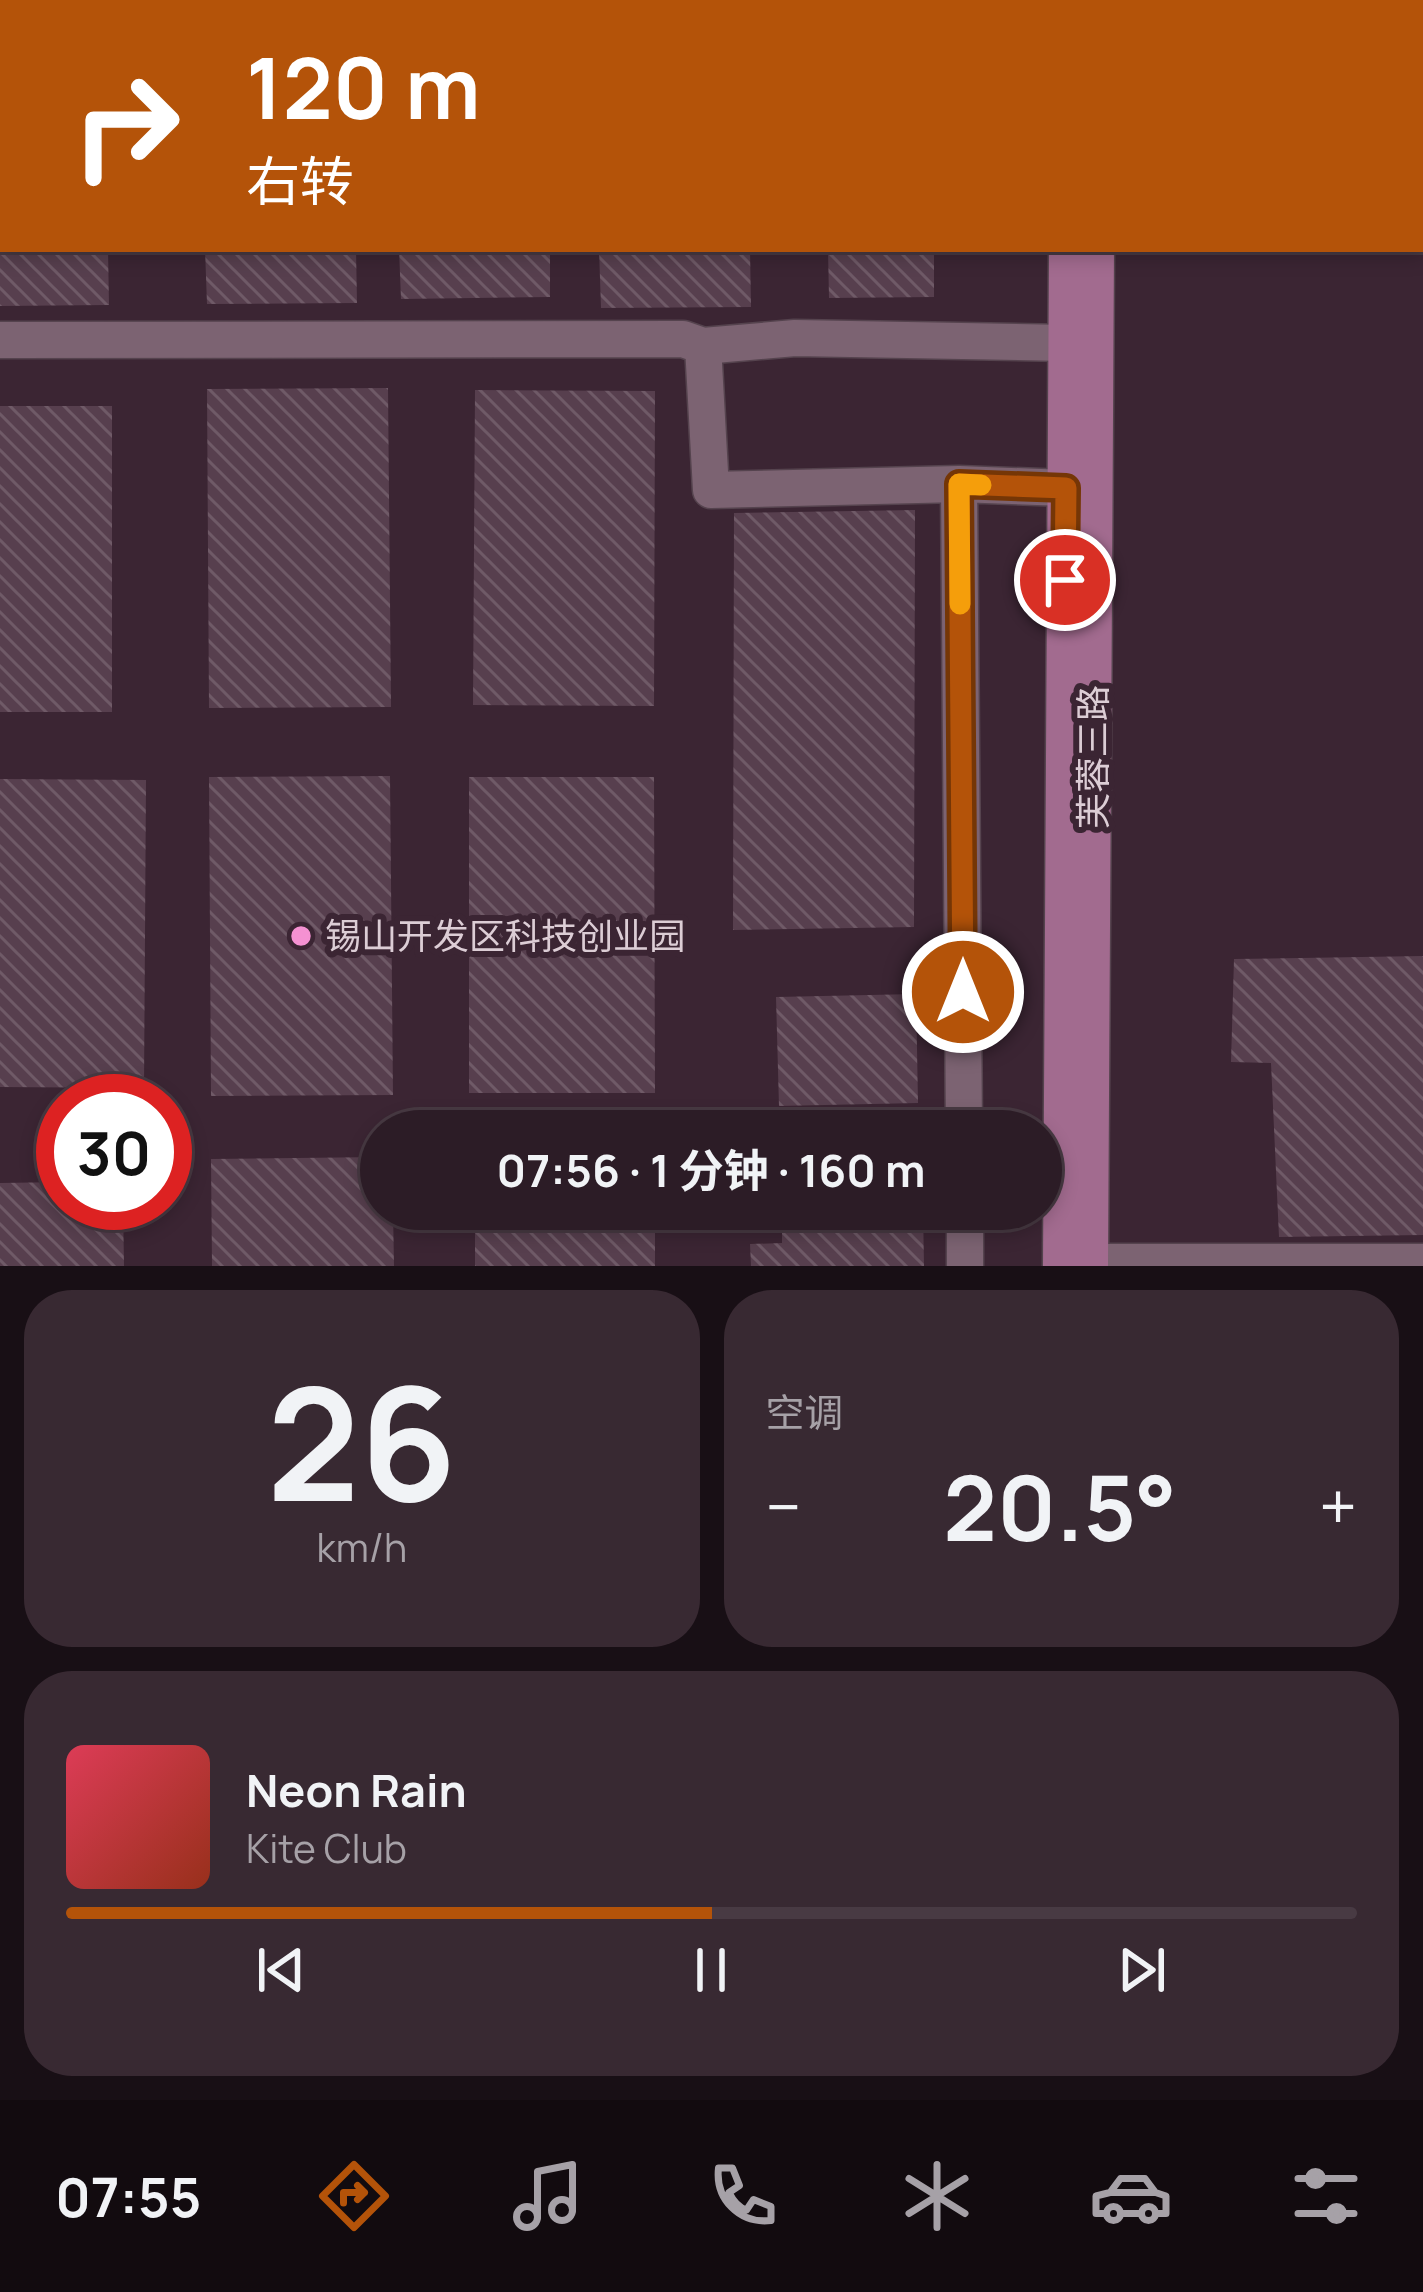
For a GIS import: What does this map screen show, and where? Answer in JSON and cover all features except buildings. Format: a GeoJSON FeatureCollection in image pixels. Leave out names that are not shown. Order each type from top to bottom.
{"type":"FeatureCollection","features":[{"type":"Feature","properties":{"kind":"main road","name":"芙蓉三路"},"geometry":{"type":"LineString","coordinates":[[1067,252],[1066,488],[1080,1265]]}},
{"type":"Feature","properties":{"kind":"main road","name":"芙蓉三路"},"geometry":{"type":"LineString","coordinates":[[1080,1265],[1096,252]]}},
{"type":"Feature","properties":{"kind":"street"},"geometry":{"type":"LineString","coordinates":[[0,340],[683,339],[703,346],[795,338],[1067,343]]}},
{"type":"Feature","properties":{"kind":"street"},"geometry":{"type":"LineString","coordinates":[[703,346],[711,490],[959,484],[1066,488]]}},
{"type":"Feature","properties":{"kind":"street"},"geometry":{"type":"LineString","coordinates":[[959,484],[964,1110]]}},
{"type":"Feature","properties":{"kind":"street"},"geometry":{"type":"LineString","coordinates":[[965,1230],[965,1266]]}},
{"type":"Feature","properties":{"kind":"street"},"geometry":{"type":"LineString","coordinates":[[1080,1265],[1423,1262]]}},
{"type":"Feature","properties":{"kind":"slow traffic"},"geometry":{"type":"LineString","coordinates":[[960,604],[959,484],[981,485]]}},
{"type":"Feature","properties":{"kind":"place","name":"锡山开发区科技创业园"},"geometry":{"type":"Point","coordinates":[301,936]}},
{"type":"Feature","properties":{"kind":"route"},"geometry":{"type":"LineString","coordinates":[[963,992],[959,484],[1066,488],[1065,580]]}}]}
